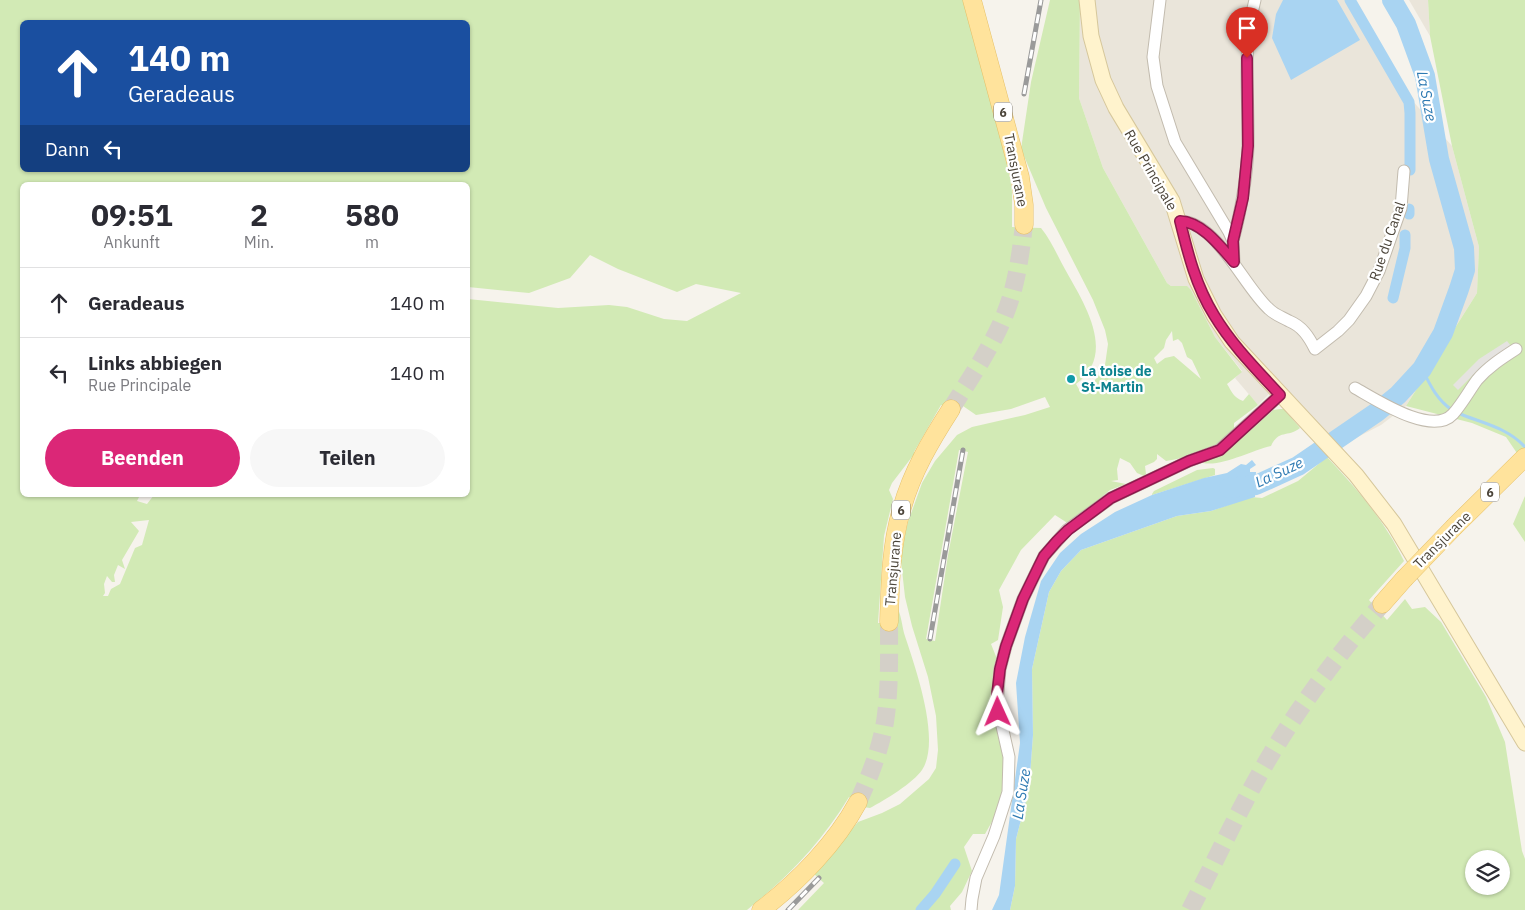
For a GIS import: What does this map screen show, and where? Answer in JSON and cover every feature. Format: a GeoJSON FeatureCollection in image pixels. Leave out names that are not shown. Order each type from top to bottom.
{"type":"FeatureCollection","features":[{"type":"Feature","properties":{"kind":"main road","name":"Transjurane"},"geometry":{"type":"LineString","coordinates":[[972,0],[1020,177],[1024,205],[1024,226]]}},
{"type":"Feature","properties":{"kind":"main road","name":"Rue Principale"},"geometry":{"type":"LineString","coordinates":[[1087,0],[1091,36],[1103,80],[1116,108],[1166,189],[1180,221],[1196,279],[1214,315],[1232,342],[1355,474],[1394,524],[1525,743]]}},
{"type":"Feature","properties":{"kind":"main road","name":"Transjurane"},"geometry":{"type":"LineString","coordinates":[[889,622],[895,535],[902,508],[926,449],[950,409]]}},
{"type":"Feature","properties":{"kind":"main road","name":"Transjurane"},"geometry":{"type":"LineString","coordinates":[[1384,601],[1525,457]]}},
{"type":"Feature","properties":{"kind":"main road"},"geometry":{"type":"LineString","coordinates":[[1456,526],[1525,475]]}},
{"type":"Feature","properties":{"kind":"main road"},"geometry":{"type":"LineString","coordinates":[[761,910],[822,854],[845,824],[858,802]]}},
{"type":"Feature","properties":{"kind":"street"},"geometry":{"type":"LineString","coordinates":[[1160,0],[1153,56],[1154,75],[1162,104],[1175,142],[1221,217],[1233,241]]}},
{"type":"Feature","properties":{"kind":"street"},"geometry":{"type":"LineString","coordinates":[[1234,262],[1233,241],[1243,198],[1246,172],[1248,146],[1248,39],[1255,0]]}},
{"type":"Feature","properties":{"kind":"street","name":"Rue du Canal"},"geometry":{"type":"LineString","coordinates":[[1234,262],[1268,309],[1302,329],[1310,338],[1314,349],[1349,320],[1366,296],[1379,271],[1401,208],[1404,171]]}},
{"type":"Feature","properties":{"kind":"street"},"geometry":{"type":"LineString","coordinates":[[1180,221],[1191,223],[1201,229],[1234,262]]}},
{"type":"Feature","properties":{"kind":"street"},"geometry":{"type":"LineString","coordinates":[[1355,388],[1396,411],[1430,421],[1442,420],[1452,415],[1486,370],[1516,349]]}},
{"type":"Feature","properties":{"kind":"street"},"geometry":{"type":"LineString","coordinates":[[971,910],[976,878],[994,836],[1008,792],[1009,757],[997,704],[1000,669],[1023,599],[1044,556],[1068,530],[1111,498],[1189,461],[1220,450],[1284,399]]}},
{"type":"Feature","properties":{"kind":"shaded area"},"geometry":{"type":"Polygon","coordinates":[[[1080,0],[1346,0],[1398,84],[1452,146],[1479,247],[1477,293],[1406,406],[1381,425],[1340,448],[1278,385],[1258,405],[1235,378],[1242,371],[1215,337],[1191,290],[1187,287],[1171,286],[1167,283],[1103,168],[1079,98],[1080,0]]]}},
{"type":"Feature","properties":{"kind":"shaded area"},"geometry":{"type":"Polygon","coordinates":[[[1409,0],[1428,0],[1430,36],[1409,0]]]}},
{"type":"Feature","properties":{"kind":"shaded area"},"geometry":{"type":"Polygon","coordinates":[[[1507,341],[1511,346],[1483,365],[1458,390],[1453,385],[1479,359],[1507,341]]]}},
{"type":"Feature","properties":{"kind":"green space"},"geometry":{"type":"Polygon","coordinates":[[[0,0],[964,0],[1011,169],[1009,170],[1012,192],[1012,227],[1041,228],[1081,299],[1094,329],[1096,344],[1094,358],[1088,372],[1076,384],[1080,391],[1096,379],[1105,365],[1108,344],[1105,330],[1093,300],[1046,208],[1021,149],[1031,82],[1050,0],[1080,0],[1079,98],[1103,168],[1167,283],[1171,286],[1187,286],[1191,290],[1215,337],[1242,372],[1227,384],[1232,392],[1243,401],[1249,394],[1258,405],[1234,423],[1234,437],[1226,442],[1184,458],[1166,461],[1157,454],[1157,459],[1154,462],[1145,466],[1146,474],[1144,476],[1137,473],[1130,463],[1120,458],[1117,469],[1118,480],[1111,481],[1126,484],[1110,490],[1069,524],[1055,515],[1021,550],[999,590],[1003,607],[998,640],[991,644],[997,659],[991,704],[1004,756],[1002,790],[998,811],[985,834],[973,834],[964,847],[972,871],[962,892],[950,906],[951,910],[798,910],[824,883],[814,874],[858,822],[900,804],[929,779],[936,768],[938,750],[936,716],[928,677],[905,597],[901,561],[908,522],[922,483],[935,461],[957,435],[972,427],[1025,415],[1050,407],[1045,397],[1011,409],[976,415],[963,406],[956,413],[941,405],[915,453],[892,483],[889,490],[893,499],[884,536],[878,623],[896,622],[897,607],[914,663],[928,722],[929,740],[927,757],[922,770],[906,786],[870,808],[863,807],[849,797],[827,829],[803,858],[747,910],[0,910],[0,0]],[[1172,331],[1166,340],[1164,348],[1154,358],[1157,364],[1165,358],[1174,356],[1201,379],[1192,360],[1187,357],[1182,343],[1178,339],[1173,341],[1172,331]],[[959,450],[926,639],[935,641],[948,555],[968,452],[959,450]],[[149,520],[131,522],[139,531],[122,560],[125,569],[118,565],[114,575],[115,582],[112,582],[107,576],[103,596],[108,596],[111,589],[120,584],[135,548],[142,545],[149,520]]]}},
{"type":"Feature","properties":{"kind":"green space"},"geometry":{"type":"Polygon","coordinates":[[[1428,0],[1525,0],[1525,465],[1506,437],[1472,423],[1406,406],[1477,293],[1479,247],[1452,146],[1430,36],[1428,0]]]}},
{"type":"Feature","properties":{"kind":"green space"},"geometry":{"type":"Polygon","coordinates":[[[1284,409],[1300,428],[1291,433],[1280,435],[1271,446],[1219,463],[1203,463],[1223,455],[1273,410],[1284,409]]]}},
{"type":"Feature","properties":{"kind":"green space"},"geometry":{"type":"Polygon","coordinates":[[[1327,457],[1370,506],[1388,532],[1404,561],[1369,600],[1387,620],[1405,599],[1412,609],[1425,607],[1441,622],[1486,697],[1505,742],[1522,851],[1525,859],[1525,910],[1010,910],[1015,886],[1016,839],[1029,789],[1033,735],[1032,669],[1049,592],[1061,571],[1081,550],[1177,516],[1211,511],[1251,497],[1262,498],[1298,481],[1327,457]]]}},
{"type":"Feature","properties":{"kind":"green space"},"geometry":{"type":"Polygon","coordinates":[[[1215,469],[1215,475],[1152,495],[1154,491],[1197,470],[1215,469]]]}},
{"type":"Feature","properties":{"kind":"green space"},"geometry":{"type":"Polygon","coordinates":[[[1525,496],[1525,542],[1513,524],[1525,496]]]}},
{"type":"Feature","properties":{"kind":"water"},"geometry":{"type":"Polygon","coordinates":[[[1283,0],[1337,0],[1360,40],[1291,80],[1272,38],[1276,14],[1283,0]]]}},
{"type":"Feature","properties":{"kind":"water"},"geometry":{"type":"Polygon","coordinates":[[[1252,460],[1256,465],[1250,469],[1250,472],[1256,472],[1255,497],[1211,511],[1177,516],[1081,550],[1061,571],[1049,592],[1032,669],[1033,735],[1029,789],[1016,839],[1015,886],[1010,910],[992,910],[999,895],[1020,743],[1016,683],[1025,637],[1041,581],[1060,553],[1081,534],[1115,512],[1152,495],[1204,478],[1227,473],[1241,464],[1246,465],[1252,460]]]}},
{"type":"Feature","properties":{"kind":"waterway"},"geometry":{"type":"LineString","coordinates":[[1350,0],[1409,102],[1410,170]]}},
{"type":"Feature","properties":{"kind":"waterway","name":"La Suze"},"geometry":{"type":"LineString","coordinates":[[1229,488],[1256,485],[1298,466],[1377,412],[1398,395],[1422,369],[1443,333],[1459,289],[1465,270],[1464,248],[1439,159],[1425,76],[1406,24],[1392,0]]}},
{"type":"Feature","properties":{"kind":"waterway"},"geometry":{"type":"LineString","coordinates":[[1409,209],[1409,214]]}},
{"type":"Feature","properties":{"kind":"waterway"},"geometry":{"type":"LineString","coordinates":[[1393,298],[1405,248],[1405,235]]}},
{"type":"Feature","properties":{"kind":"waterway"},"geometry":{"type":"LineString","coordinates":[[1422,369],[1438,397],[1452,410]]}},
{"type":"Feature","properties":{"kind":"waterway"},"geometry":{"type":"LineString","coordinates":[[1458,413],[1502,430],[1525,447]]}},
{"type":"Feature","properties":{"kind":"waterway"},"geometry":{"type":"LineString","coordinates":[[921,910],[935,894],[955,864]]}},
{"type":"Feature","properties":{"kind":"tunnel"},"geometry":{"type":"LineString","coordinates":[[951,409],[986,353],[1003,319],[1014,285],[1024,225]]}},
{"type":"Feature","properties":{"kind":"tunnel"},"geometry":{"type":"LineString","coordinates":[[1190,910],[1247,798],[1280,740],[1321,680],[1382,604]]}},
{"type":"Feature","properties":{"kind":"tunnel"},"geometry":{"type":"LineString","coordinates":[[858,802],[874,763],[885,722],[887,710],[889,622]]}},
{"type":"Feature","properties":{"kind":"railway"},"geometry":{"type":"LineString","coordinates":[[1024,94],[1041,0]]}},
{"type":"Feature","properties":{"kind":"railway"},"geometry":{"type":"LineString","coordinates":[[930,639],[963,450]]}},
{"type":"Feature","properties":{"kind":"railway"},"geometry":{"type":"LineString","coordinates":[[788,910],[819,878]]}},
{"type":"Feature","properties":{"kind":"place","name":"La toise de St-Martin"},"geometry":{"type":"Point","coordinates":[1071,379]}},
{"type":"Feature","properties":{"kind":"route"},"geometry":{"type":"LineString","coordinates":[[998,712],[997,695],[1000,669],[1006,646],[1023,599],[1039,566],[1044,556],[1057,541],[1068,530],[1111,498],[1189,461],[1220,450],[1280,395],[1232,342],[1208,305],[1196,279],[1180,221],[1191,223],[1201,229],[1234,262],[1233,241],[1243,198],[1248,146],[1247,58]]}}]}
